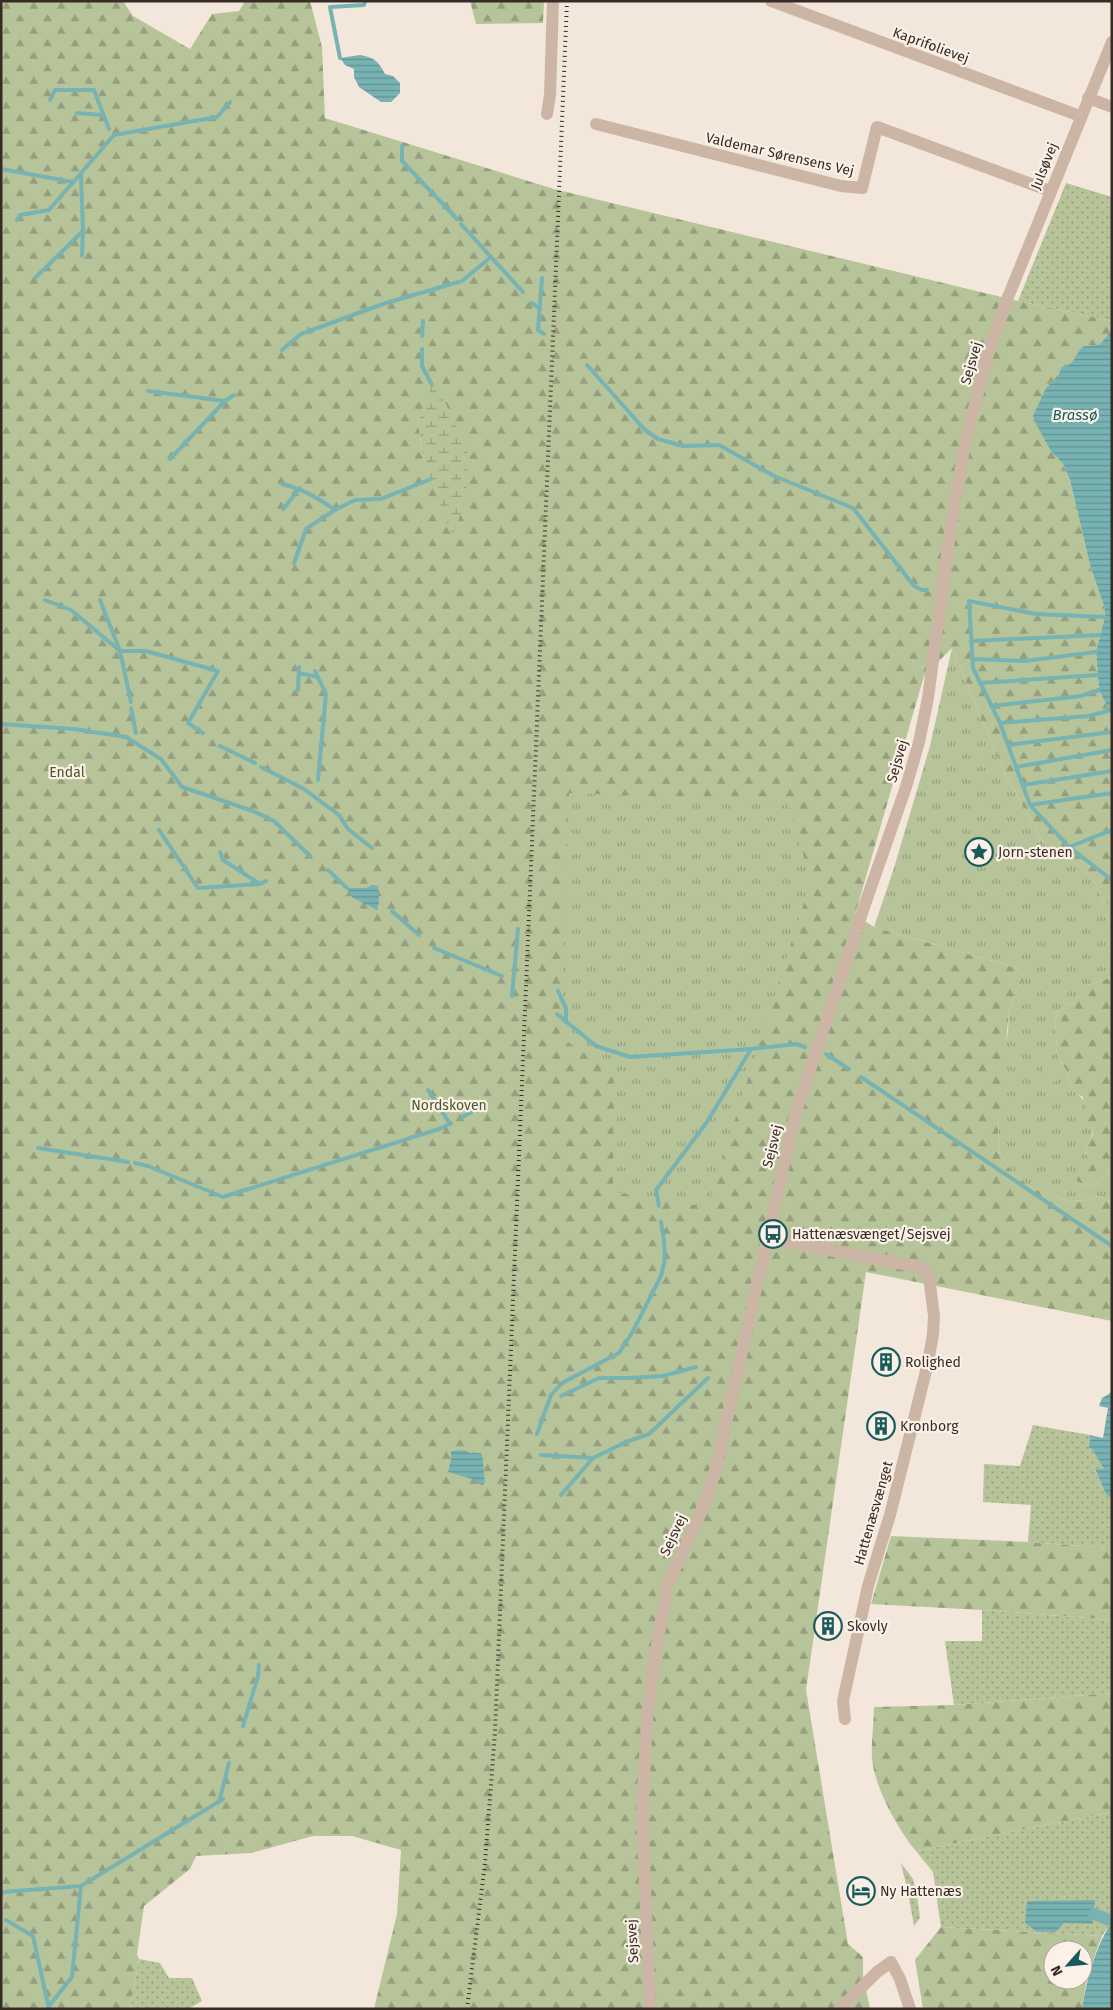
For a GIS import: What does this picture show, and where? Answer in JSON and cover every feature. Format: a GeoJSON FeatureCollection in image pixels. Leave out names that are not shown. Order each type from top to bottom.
{"type":"FeatureCollection","features":[{"type":"Feature","properties":{"kind":"street"},"geometry":{"type":"LineString","coordinates":[[547,114],[550,95],[553,1]]}},
{"type":"Feature","properties":{"kind":"street","name":"Kaprifolievej"},"geometry":{"type":"LineString","coordinates":[[771,1],[1080,116]]}},
{"type":"Feature","properties":{"kind":"street","name":"Julsøvej"},"geometry":{"type":"LineString","coordinates":[[1006,302],[1080,116],[1112,42]]}},
{"type":"Feature","properties":{"kind":"street"},"geometry":{"type":"LineString","coordinates":[[1088,98],[1112,107]]}},
{"type":"Feature","properties":{"kind":"street","name":"Valdemar Sørensens Vej"},"geometry":{"type":"LineString","coordinates":[[596,124],[841,186],[862,188],[877,127],[1050,191]]}},
{"type":"Feature","properties":{"kind":"street","name":"Sejsvej"},"geometry":{"type":"LineString","coordinates":[[650,2009],[642,1813],[648,1720],[659,1634],[668,1584],[706,1500],[716,1467],[795,1115],[906,787],[917,749],[928,698],[952,516],[966,439],[988,353],[1006,302]]}},
{"type":"Feature","properties":{"kind":"street","name":"Hattenæsvænget"},"geometry":{"type":"LineString","coordinates":[[766,1238],[904,1264],[924,1269],[929,1277],[934,1316],[930,1353],[890,1515],[868,1586],[842,1702],[845,1719]]}},
{"type":"Feature","properties":{"kind":"street"},"geometry":{"type":"LineString","coordinates":[[840,2009],[877,1972],[891,1962],[900,1979],[910,2009]]}},
{"type":"Feature","properties":{"kind":"green space","name":"Nordskoven"},"geometry":{"type":"Polygon","coordinates":[[[1,1],[123,1],[133,16],[190,49],[212,14],[239,11],[245,1],[310,1],[322,47],[325,118],[554,189],[1018,301],[1112,321],[1112,330],[1100,344],[1081,348],[1074,360],[1061,367],[1059,374],[1046,388],[1051,451],[1063,464],[1070,480],[1090,565],[1104,606],[1105,617],[1096,653],[1099,690],[1112,716],[1112,910],[1103,899],[1093,879],[1073,861],[1046,847],[1004,772],[952,648],[924,676],[855,915],[874,927],[1020,969],[1024,980],[1015,993],[1009,1011],[998,1127],[999,1152],[1015,1176],[1033,1188],[1069,1201],[1087,1200],[1099,1196],[1112,1203],[1112,1321],[866,1272],[806,1690],[848,1944],[863,1957],[863,1976],[870,2009],[374,2009],[397,1914],[401,1850],[352,1836],[313,1836],[251,1853],[196,1856],[190,1869],[144,1906],[137,1954],[139,1959],[130,2009],[1,2009],[1,1]],[[433,385],[418,423],[423,457],[453,536],[433,385]]]}},
{"type":"Feature","properties":{"kind":"green space"},"geometry":{"type":"Polygon","coordinates":[[[470,1],[544,1],[543,23],[476,24],[470,1]]]}},
{"type":"Feature","properties":{"kind":"green space"},"geometry":{"type":"Polygon","coordinates":[[[1066,183],[1112,197],[1112,321],[1018,301],[1066,183]]]}},
{"type":"Feature","properties":{"kind":"green space"},"geometry":{"type":"Polygon","coordinates":[[[432,385],[446,404],[469,456],[465,502],[452,537],[423,457],[418,423],[432,385]]]}},
{"type":"Feature","properties":{"kind":"green space"},"geometry":{"type":"Polygon","coordinates":[[[952,648],[1004,772],[1046,847],[1073,861],[1093,879],[1103,899],[1112,910],[1112,977],[1089,985],[1075,1002],[1065,1006],[1054,1019],[1057,1036],[1056,1052],[1068,1074],[1071,1085],[1086,1104],[1085,1120],[1092,1131],[1085,1150],[1088,1159],[1077,1175],[1077,1182],[1093,1187],[1109,1173],[1112,1173],[1112,1203],[1099,1196],[1087,1200],[1069,1201],[1033,1188],[1015,1176],[999,1152],[1000,1071],[1008,1031],[1009,1011],[1015,993],[1024,980],[1020,969],[874,927],[894,868],[930,746],[952,648]]]}},
{"type":"Feature","properties":{"kind":"green space"},"geometry":{"type":"Polygon","coordinates":[[[569,793],[788,802],[811,881],[707,1207],[613,1192],[614,1074],[561,1037],[569,793]]]}},
{"type":"Feature","properties":{"kind":"green space"},"geometry":{"type":"Polygon","coordinates":[[[1112,977],[1112,1173],[1109,1173],[1093,1187],[1077,1182],[1077,1175],[1087,1154],[1085,1150],[1093,1135],[1085,1120],[1083,1097],[1076,1093],[1071,1085],[1068,1074],[1056,1052],[1057,1036],[1054,1019],[1065,1006],[1075,1002],[1089,985],[1112,977]]]}},
{"type":"Feature","properties":{"kind":"green space"},"geometry":{"type":"Polygon","coordinates":[[[1052,1062],[1059,1065],[1062,1072],[1059,1079],[1052,1082],[1045,1079],[1042,1072],[1045,1065],[1052,1062]]]}},
{"type":"Feature","properties":{"kind":"green space"},"geometry":{"type":"Polygon","coordinates":[[[1033,1425],[1090,1435],[1089,1448],[1092,1449],[1105,1470],[1095,1470],[1106,1493],[1112,1498],[1112,1548],[1028,1542],[1031,1505],[983,1502],[984,1464],[1020,1466],[1033,1425]]]}},
{"type":"Feature","properties":{"kind":"green space"},"geometry":{"type":"Polygon","coordinates":[[[891,1536],[1112,1548],[1112,1620],[871,1604],[891,1536]]]}},
{"type":"Feature","properties":{"kind":"green space"},"geometry":{"type":"Polygon","coordinates":[[[982,1610],[1112,1620],[1112,1693],[954,1705],[945,1641],[982,1641],[982,1610]]]}},
{"type":"Feature","properties":{"kind":"green space"},"geometry":{"type":"Polygon","coordinates":[[[1112,1693],[1112,1812],[916,1851],[909,1842],[888,1807],[877,1781],[872,1758],[874,1707],[954,1705],[1112,1693]]]}},
{"type":"Feature","properties":{"kind":"green space"},"geometry":{"type":"Polygon","coordinates":[[[1112,1812],[1112,1921],[1102,1936],[941,1927],[933,1872],[916,1851],[1112,1812]]]}},
{"type":"Feature","properties":{"kind":"green space"},"geometry":{"type":"Polygon","coordinates":[[[901,1863],[913,1879],[916,1892],[908,1893],[901,1863]]]}},
{"type":"Feature","properties":{"kind":"green space"},"geometry":{"type":"Polygon","coordinates":[[[917,1896],[920,1918],[914,1926],[909,1898],[917,1896]]]}},
{"type":"Feature","properties":{"kind":"green space"},"geometry":{"type":"Polygon","coordinates":[[[941,1927],[1102,1936],[1093,1961],[1093,1940],[1043,1940],[1043,1990],[1085,1990],[1082,2009],[923,2009],[915,1960],[941,1927]]]}},
{"type":"Feature","properties":{"kind":"green space"},"geometry":{"type":"Polygon","coordinates":[[[139,1959],[160,1963],[169,1978],[192,1978],[202,2001],[188,2009],[130,2009],[139,1959]]]}},
{"type":"Feature","properties":{"kind":"water"},"geometry":{"type":"Polygon","coordinates":[[[360,55],[376,61],[385,74],[393,76],[400,83],[400,93],[391,102],[381,102],[359,87],[354,77],[354,69],[345,65],[340,58],[360,55]]]}},
{"type":"Feature","properties":{"kind":"water","name":"Brassø"},"geometry":{"type":"Polygon","coordinates":[[[1112,330],[1112,716],[1099,690],[1096,652],[1105,617],[1104,606],[1090,565],[1070,480],[1063,464],[1051,451],[1033,416],[1046,388],[1059,374],[1061,367],[1071,363],[1084,346],[1100,344],[1112,330]]]}},
{"type":"Feature","properties":{"kind":"water"},"geometry":{"type":"Polygon","coordinates":[[[372,885],[378,886],[379,902],[377,910],[353,898],[347,888],[366,888],[372,885]]]}},
{"type":"Feature","properties":{"kind":"water"},"geometry":{"type":"Polygon","coordinates":[[[1112,1389],[1112,1498],[1106,1494],[1095,1469],[1104,1469],[1092,1449],[1089,1448],[1090,1435],[1103,1438],[1108,1408],[1099,1406],[1102,1398],[1109,1394],[1112,1389]]]}},
{"type":"Feature","properties":{"kind":"water"},"geometry":{"type":"Polygon","coordinates":[[[464,1450],[470,1453],[481,1453],[485,1482],[483,1485],[475,1480],[448,1472],[451,1451],[464,1450]]]}},
{"type":"Feature","properties":{"kind":"water"},"geometry":{"type":"Polygon","coordinates":[[[1095,1900],[1092,1924],[1064,1923],[1056,1932],[1037,1932],[1025,1923],[1027,1901],[1095,1900]]]}},
{"type":"Feature","properties":{"kind":"water"},"geometry":{"type":"Polygon","coordinates":[[[1112,1921],[1112,2009],[1082,2009],[1085,1990],[1093,1990],[1093,1961],[1112,1921]]]}},
{"type":"Feature","properties":{"kind":"waterway"},"geometry":{"type":"LineString","coordinates":[[340,58],[330,7],[364,5],[365,1]]}},
{"type":"Feature","properties":{"kind":"waterway"},"geometry":{"type":"LineString","coordinates":[[50,100],[55,90],[94,90],[109,129]]}},
{"type":"Feature","properties":{"kind":"waterway"},"geometry":{"type":"LineString","coordinates":[[17,220],[20,215],[49,210],[114,135],[217,117],[230,102]]}},
{"type":"Feature","properties":{"kind":"waterway"},"geometry":{"type":"LineString","coordinates":[[77,113],[103,115]]}},
{"type":"Feature","properties":{"kind":"waterway"},"geometry":{"type":"LineString","coordinates":[[402,146],[402,161],[457,219]]}},
{"type":"Feature","properties":{"kind":"waterway"},"geometry":{"type":"LineString","coordinates":[[1,169],[73,182]]}},
{"type":"Feature","properties":{"kind":"waterway"},"geometry":{"type":"LineString","coordinates":[[81,174],[82,256]]}},
{"type":"Feature","properties":{"kind":"waterway"},"geometry":{"type":"LineString","coordinates":[[461,224],[523,292]]}},
{"type":"Feature","properties":{"kind":"waterway"},"geometry":{"type":"LineString","coordinates":[[36,277],[83,231]]}},
{"type":"Feature","properties":{"kind":"waterway"},"geometry":{"type":"LineString","coordinates":[[282,350],[301,334],[386,303],[462,281],[491,257]]}},
{"type":"Feature","properties":{"kind":"waterway"},"geometry":{"type":"LineString","coordinates":[[542,278],[538,330],[544,334]]}},
{"type":"Feature","properties":{"kind":"waterway"},"geometry":{"type":"LineString","coordinates":[[532,303],[540,309]]}},
{"type":"Feature","properties":{"kind":"waterway"},"geometry":{"type":"LineString","coordinates":[[422,336],[423,321]]}},
{"type":"Feature","properties":{"kind":"waterway"},"geometry":{"type":"LineString","coordinates":[[422,349],[422,366],[432,385]]}},
{"type":"Feature","properties":{"kind":"waterway"},"geometry":{"type":"LineString","coordinates":[[587,365],[645,430],[658,439],[683,446],[719,445],[774,476],[853,508],[914,586],[927,590]]}},
{"type":"Feature","properties":{"kind":"waterway"},"geometry":{"type":"LineString","coordinates":[[148,391],[225,401]]}},
{"type":"Feature","properties":{"kind":"waterway"},"geometry":{"type":"LineString","coordinates":[[170,459],[225,401],[234,395]]}},
{"type":"Feature","properties":{"kind":"waterway"},"geometry":{"type":"LineString","coordinates":[[294,563],[306,529],[335,510],[355,500],[381,499],[431,479]]}},
{"type":"Feature","properties":{"kind":"waterway"},"geometry":{"type":"LineString","coordinates":[[282,484],[310,494],[335,510]]}},
{"type":"Feature","properties":{"kind":"waterway"},"geometry":{"type":"LineString","coordinates":[[283,509],[300,488]]}},
{"type":"Feature","properties":{"kind":"waterway"},"geometry":{"type":"LineString","coordinates":[[45,600],[71,610],[120,651],[146,651],[218,671],[188,723],[203,733]]}},
{"type":"Feature","properties":{"kind":"waterway"},"geometry":{"type":"LineString","coordinates":[[100,600],[120,651],[131,702]]}},
{"type":"Feature","properties":{"kind":"waterway"},"geometry":{"type":"LineString","coordinates":[[1105,617],[1036,614],[969,601],[973,668],[1000,723],[1030,805],[1069,847],[1112,880]]}},
{"type":"Feature","properties":{"kind":"waterway"},"geometry":{"type":"LineString","coordinates":[[971,641],[1100,635]]}},
{"type":"Feature","properties":{"kind":"waterway"},"geometry":{"type":"LineString","coordinates":[[972,659],[1025,661],[1096,652]]}},
{"type":"Feature","properties":{"kind":"waterway"},"geometry":{"type":"LineString","coordinates":[[298,690],[299,667]]}},
{"type":"Feature","properties":{"kind":"waterway"},"geometry":{"type":"LineString","coordinates":[[315,671],[326,694],[318,780]]}},
{"type":"Feature","properties":{"kind":"waterway"},"geometry":{"type":"LineString","coordinates":[[299,673],[318,677]]}},
{"type":"Feature","properties":{"kind":"waterway"},"geometry":{"type":"LineString","coordinates":[[980,683],[1098,675]]}},
{"type":"Feature","properties":{"kind":"waterway"},"geometry":{"type":"LineString","coordinates":[[991,706],[1081,696],[1099,690]]}},
{"type":"Feature","properties":{"kind":"waterway"},"geometry":{"type":"LineString","coordinates":[[131,708],[136,733]]}},
{"type":"Feature","properties":{"kind":"waterway"},"geometry":{"type":"LineString","coordinates":[[1000,723],[1089,716],[1108,711]]}},
{"type":"Feature","properties":{"kind":"waterway"},"geometry":{"type":"LineString","coordinates":[[1,724],[74,729],[126,737],[161,759],[182,787],[253,811],[274,821],[310,856]]}},
{"type":"Feature","properties":{"kind":"waterway"},"geometry":{"type":"LineString","coordinates":[[1008,745],[1112,732]]}},
{"type":"Feature","properties":{"kind":"waterway"},"geometry":{"type":"LineString","coordinates":[[220,746],[255,763]]}},
{"type":"Feature","properties":{"kind":"waterway"},"geometry":{"type":"LineString","coordinates":[[1016,767],[1112,750]]}},
{"type":"Feature","properties":{"kind":"waterway"},"geometry":{"type":"LineString","coordinates":[[261,767],[304,789],[339,815],[348,829],[372,848]]}},
{"type":"Feature","properties":{"kind":"waterway"},"geometry":{"type":"LineString","coordinates":[[1023,785],[1112,771]]}},
{"type":"Feature","properties":{"kind":"waterway"},"geometry":{"type":"LineString","coordinates":[[1030,805],[1112,793]]}},
{"type":"Feature","properties":{"kind":"waterway"},"geometry":{"type":"LineString","coordinates":[[159,830],[198,888],[260,884]]}},
{"type":"Feature","properties":{"kind":"waterway"},"geometry":{"type":"LineString","coordinates":[[1069,847],[1112,830]]}},
{"type":"Feature","properties":{"kind":"waterway"},"geometry":{"type":"LineString","coordinates":[[220,852],[223,860],[260,884],[266,881]]}},
{"type":"Feature","properties":{"kind":"waterway"},"geometry":{"type":"LineString","coordinates":[[328,870],[347,888]]}},
{"type":"Feature","properties":{"kind":"waterway"},"geometry":{"type":"LineString","coordinates":[[392,911],[419,935]]}},
{"type":"Feature","properties":{"kind":"waterway"},"geometry":{"type":"LineString","coordinates":[[512,996],[518,929]]}},
{"type":"Feature","properties":{"kind":"waterway"},"geometry":{"type":"LineString","coordinates":[[434,948],[502,976]]}},
{"type":"Feature","properties":{"kind":"waterway"},"geometry":{"type":"LineString","coordinates":[[558,991],[566,1008],[566,1022]]}},
{"type":"Feature","properties":{"kind":"waterway"},"geometry":{"type":"LineString","coordinates":[[557,1014],[596,1046],[630,1057],[796,1044],[805,1047]]}},
{"type":"Feature","properties":{"kind":"waterway"},"geometry":{"type":"LineString","coordinates":[[659,1206],[656,1190],[707,1122],[751,1049]]}},
{"type":"Feature","properties":{"kind":"waterway"},"geometry":{"type":"LineString","coordinates":[[826,1054],[849,1069]]}},
{"type":"Feature","properties":{"kind":"waterway"},"geometry":{"type":"LineString","coordinates":[[861,1077],[1112,1246]]}},
{"type":"Feature","properties":{"kind":"waterway"},"geometry":{"type":"LineString","coordinates":[[428,1090],[450,1124]]}},
{"type":"Feature","properties":{"kind":"waterway"},"geometry":{"type":"LineString","coordinates":[[461,1118],[471,1112]]}},
{"type":"Feature","properties":{"kind":"waterway"},"geometry":{"type":"LineString","coordinates":[[135,1163],[148,1166],[223,1197],[442,1128],[451,1123]]}},
{"type":"Feature","properties":{"kind":"waterway"},"geometry":{"type":"LineString","coordinates":[[38,1148],[128,1162]]}},
{"type":"Feature","properties":{"kind":"waterway"},"geometry":{"type":"LineString","coordinates":[[537,1434],[551,1395],[562,1383],[619,1353],[632,1333],[661,1276],[665,1259],[661,1222]]}},
{"type":"Feature","properties":{"kind":"waterway"},"geometry":{"type":"LineString","coordinates":[[561,1396],[599,1378],[663,1376],[696,1367]]}},
{"type":"Feature","properties":{"kind":"waterway"},"geometry":{"type":"LineString","coordinates":[[561,1495],[593,1458],[626,1442],[649,1434],[708,1378]]}},
{"type":"Feature","properties":{"kind":"waterway"},"geometry":{"type":"LineString","coordinates":[[541,1455],[593,1458]]}},
{"type":"Feature","properties":{"kind":"waterway"},"geometry":{"type":"LineString","coordinates":[[243,1726],[258,1676],[259,1665]]}},
{"type":"Feature","properties":{"kind":"waterway"},"geometry":{"type":"LineString","coordinates":[[219,1802],[229,1763]]}},
{"type":"Feature","properties":{"kind":"waterway"},"geometry":{"type":"LineString","coordinates":[[1,1895],[3,1892],[81,1886],[223,1799]]}},
{"type":"Feature","properties":{"kind":"waterway"},"geometry":{"type":"LineString","coordinates":[[49,2006],[72,1977],[81,1886]]}},
{"type":"Feature","properties":{"kind":"waterway"},"geometry":{"type":"LineString","coordinates":[[1094,1914],[1112,1921]]}},
{"type":"Feature","properties":{"kind":"waterway"},"geometry":{"type":"LineString","coordinates":[[6,1920],[33,1936],[49,2009]]}},
{"type":"Feature","properties":{"kind":"railway"},"geometry":{"type":"LineString","coordinates":[[467,2009],[485,1863],[495,1732],[567,1]]}},
{"type":"Feature","properties":{"kind":"place","name":"Jorn-stenen"},"geometry":{"type":"Point","coordinates":[979,852]}},
{"type":"Feature","properties":{"kind":"place","name":"Hattenæsvænget/Sejsvej"},"geometry":{"type":"Point","coordinates":[773,1234]}},
{"type":"Feature","properties":{"kind":"place","name":"Rolighed"},"geometry":{"type":"Point","coordinates":[886,1362]}},
{"type":"Feature","properties":{"kind":"place","name":"Kronborg"},"geometry":{"type":"Point","coordinates":[881,1426]}},
{"type":"Feature","properties":{"kind":"place","name":"Skovly"},"geometry":{"type":"Point","coordinates":[828,1626]}},
{"type":"Feature","properties":{"kind":"place","name":"Ny Hattenæs"},"geometry":{"type":"Point","coordinates":[861,1891]}},
{"type":"Feature","properties":{"kind":"park label","name":"Endal"},"geometry":{"type":"Point","coordinates":[67,772]}}]}
